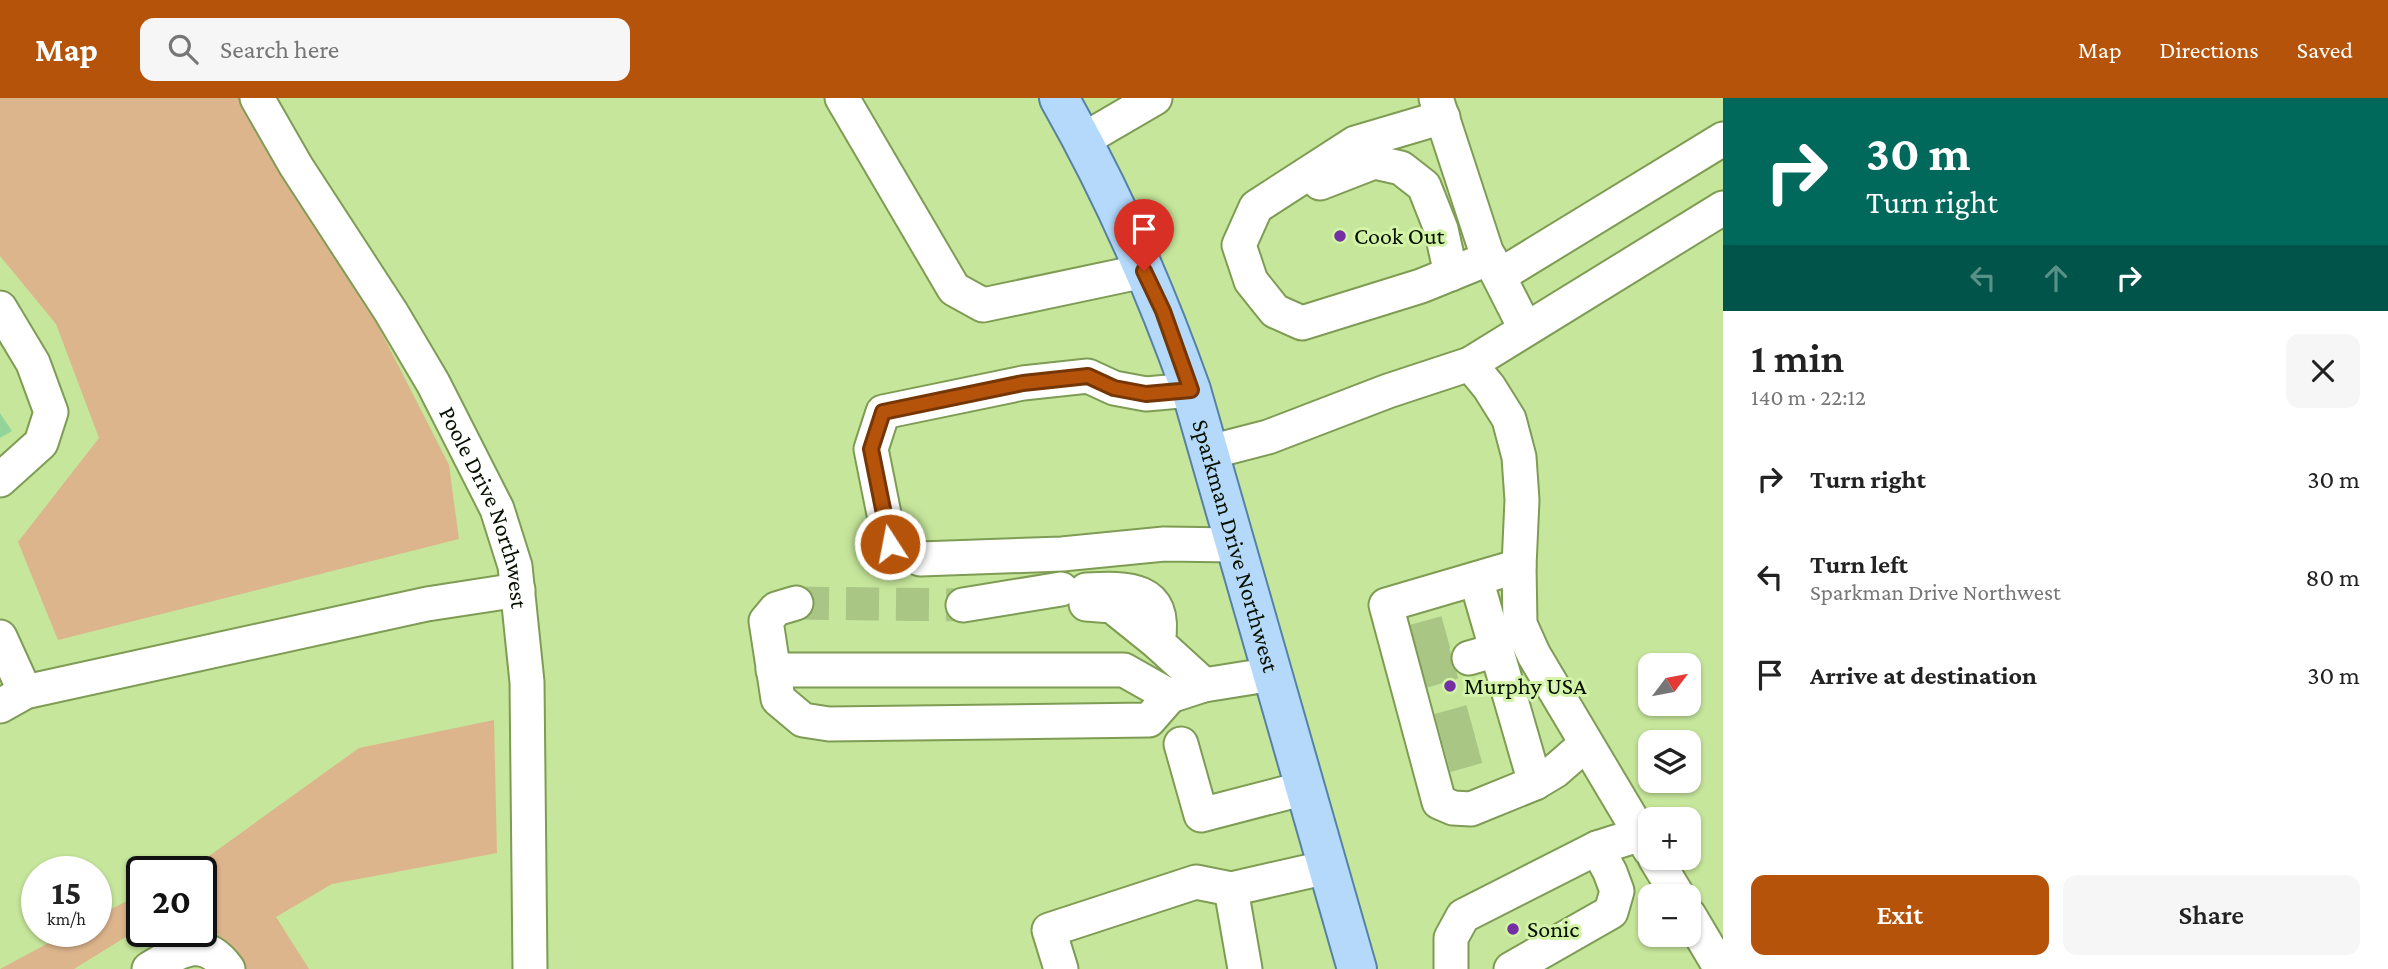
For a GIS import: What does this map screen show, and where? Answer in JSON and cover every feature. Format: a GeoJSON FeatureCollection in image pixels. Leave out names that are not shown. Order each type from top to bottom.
{"type":"FeatureCollection","features":[{"type":"Feature","properties":{"kind":"main road","name":"Sparkman Drive Northwest"},"geometry":{"type":"LineString","coordinates":[[1059,98],[1083,140],[1163,311],[1191,390],[1357,969]]}},
{"type":"Feature","properties":{"kind":"street","name":"Poole Drive Northwest"},"geometry":{"type":"LineString","coordinates":[[257,98],[296,166],[391,312],[459,431],[497,509],[515,566],[527,682],[530,969]]}},
{"type":"Feature","properties":{"kind":"street"},"geometry":{"type":"LineString","coordinates":[[842,98],[954,289],[982,306],[1144,271]]}},
{"type":"Feature","properties":{"kind":"street"},"geometry":{"type":"LineString","coordinates":[[1083,140],[1155,98]]}},
{"type":"Feature","properties":{"kind":"street"},"geometry":{"type":"LineString","coordinates":[[1525,328],[1494,267],[1439,107],[1355,143],[1256,207],[1238,245],[1251,281],[1275,312],[1302,323],[1451,274],[1494,267],[1723,139]]}},
{"type":"Feature","properties":{"kind":"street"},"geometry":{"type":"LineString","coordinates":[[1256,207],[1374,162],[1401,168],[1424,186],[1441,229],[1451,274]]}},
{"type":"Feature","properties":{"kind":"street"},"geometry":{"type":"LineString","coordinates":[[1210,452],[1268,437],[1388,391],[1470,364],[1723,208]]}},
{"type":"Feature","properties":{"kind":"street"},"geometry":{"type":"LineString","coordinates":[[0,308],[33,363],[51,412],[41,443],[0,480]]}},
{"type":"Feature","properties":{"kind":"street"},"geometry":{"type":"LineString","coordinates":[[1470,364],[1489,387],[1509,419],[1519,457],[1522,500],[1520,624],[1534,655],[1638,829]]}},
{"type":"Feature","properties":{"kind":"street"},"geometry":{"type":"LineString","coordinates":[[1191,390],[1146,394],[1114,388],[1088,376],[1023,383],[883,412],[871,449],[890,544],[920,559],[1062,554],[1164,544],[1236,545]]}},
{"type":"Feature","properties":{"kind":"street"},"geometry":{"type":"LineString","coordinates":[[1519,566],[1386,605],[1410,659],[1433,745],[1439,802],[1453,808],[1471,809],[1535,783],[1555,771],[1586,744]]}},
{"type":"Feature","properties":{"kind":"street"},"geometry":{"type":"LineString","coordinates":[[1476,579],[1479,639],[1504,726],[1535,783]]}},
{"type":"Feature","properties":{"kind":"street"},"geometry":{"type":"LineString","coordinates":[[963,606],[1027,595],[1073,596],[1122,588],[1142,593],[1154,607],[1161,625],[1158,643],[1204,685]]}},
{"type":"Feature","properties":{"kind":"street"},"geometry":{"type":"LineString","coordinates":[[0,637],[12,699],[427,604],[518,590]]}},
{"type":"Feature","properties":{"kind":"street"},"geometry":{"type":"LineString","coordinates":[[796,603],[776,609],[765,621],[778,699],[803,720],[829,724],[1149,720],[1170,696],[1204,685],[1273,674]]}},
{"type":"Feature","properties":{"kind":"street"},"geometry":{"type":"LineString","coordinates":[[773,670],[1124,670],[1170,696]]}},
{"type":"Feature","properties":{"kind":"street"},"geometry":{"type":"LineString","coordinates":[[1181,744],[1201,815],[1305,788]]}},
{"type":"Feature","properties":{"kind":"street"},"geometry":{"type":"LineString","coordinates":[[1451,969],[1451,938],[1463,916],[1597,848],[1638,847]]}},
{"type":"Feature","properties":{"kind":"street"},"geometry":{"type":"LineString","coordinates":[[1511,969],[1611,912],[1617,891],[1597,848]]}},
{"type":"Feature","properties":{"kind":"street"},"geometry":{"type":"LineString","coordinates":[[1061,969],[1049,930],[1196,882],[1231,889],[1328,867]]}},
{"type":"Feature","properties":{"kind":"street"},"geometry":{"type":"LineString","coordinates":[[1231,889],[1245,969]]}},
{"type":"Feature","properties":{"kind":"street"},"geometry":{"type":"LineString","coordinates":[[1701,935],[1721,969]]}},
{"type":"Feature","properties":{"kind":"street"},"geometry":{"type":"LineString","coordinates":[[149,969],[178,951],[202,948],[220,957],[228,969]]}},
{"type":"Feature","properties":{"kind":"shaded area"},"geometry":{"type":"Polygon","coordinates":[[[0,98],[245,98],[345,261],[449,465],[459,539],[58,640],[18,542],[99,438],[56,324],[0,256],[0,98]]]}},
{"type":"Feature","properties":{"kind":"shaded area"},"geometry":{"type":"Polygon","coordinates":[[[494,720],[497,853],[332,884],[276,917],[309,969],[243,969],[217,933],[217,856],[209,856],[359,748],[494,720]]]}},
{"type":"Feature","properties":{"kind":"shaded area"},"geometry":{"type":"Polygon","coordinates":[[[126,901],[126,937],[112,946],[112,909],[126,901]]]}},
{"type":"Feature","properties":{"kind":"shaded area"},"geometry":{"type":"Polygon","coordinates":[[[41,947],[110,947],[74,969],[0,969],[41,947]]]}},
{"type":"Feature","properties":{"kind":"building"},"geometry":{"type":"Polygon","coordinates":[[[0,413],[12,431],[0,438],[0,413]]]}},
{"type":"Feature","properties":{"kind":"tunnel"},"geometry":{"type":"LineString","coordinates":[[796,603],[963,605]]}},
{"type":"Feature","properties":{"kind":"tunnel"},"geometry":{"type":"LineString","coordinates":[[1414,641],[1461,628]]}},
{"type":"Feature","properties":{"kind":"tunnel"},"geometry":{"type":"LineString","coordinates":[[1422,672],[1469,658]]}},
{"type":"Feature","properties":{"kind":"tunnel"},"geometry":{"type":"LineString","coordinates":[[1439,730],[1486,717]]}},
{"type":"Feature","properties":{"kind":"tunnel"},"geometry":{"type":"LineString","coordinates":[[1446,756],[1493,743]]}},
{"type":"Feature","properties":{"kind":"place","name":"Cook Out"},"geometry":{"type":"Point","coordinates":[1340,236]}},
{"type":"Feature","properties":{"kind":"place","name":"Murphy USA"},"geometry":{"type":"Point","coordinates":[1450,686]}},
{"type":"Feature","properties":{"kind":"place","name":"Sonic"},"geometry":{"type":"Point","coordinates":[1513,929]}},
{"type":"Feature","properties":{"kind":"route"},"geometry":{"type":"LineString","coordinates":[[890,544],[871,449],[883,412],[1023,383],[1088,376],[1114,388],[1146,394],[1191,390],[1163,311],[1144,271]]}}]}
